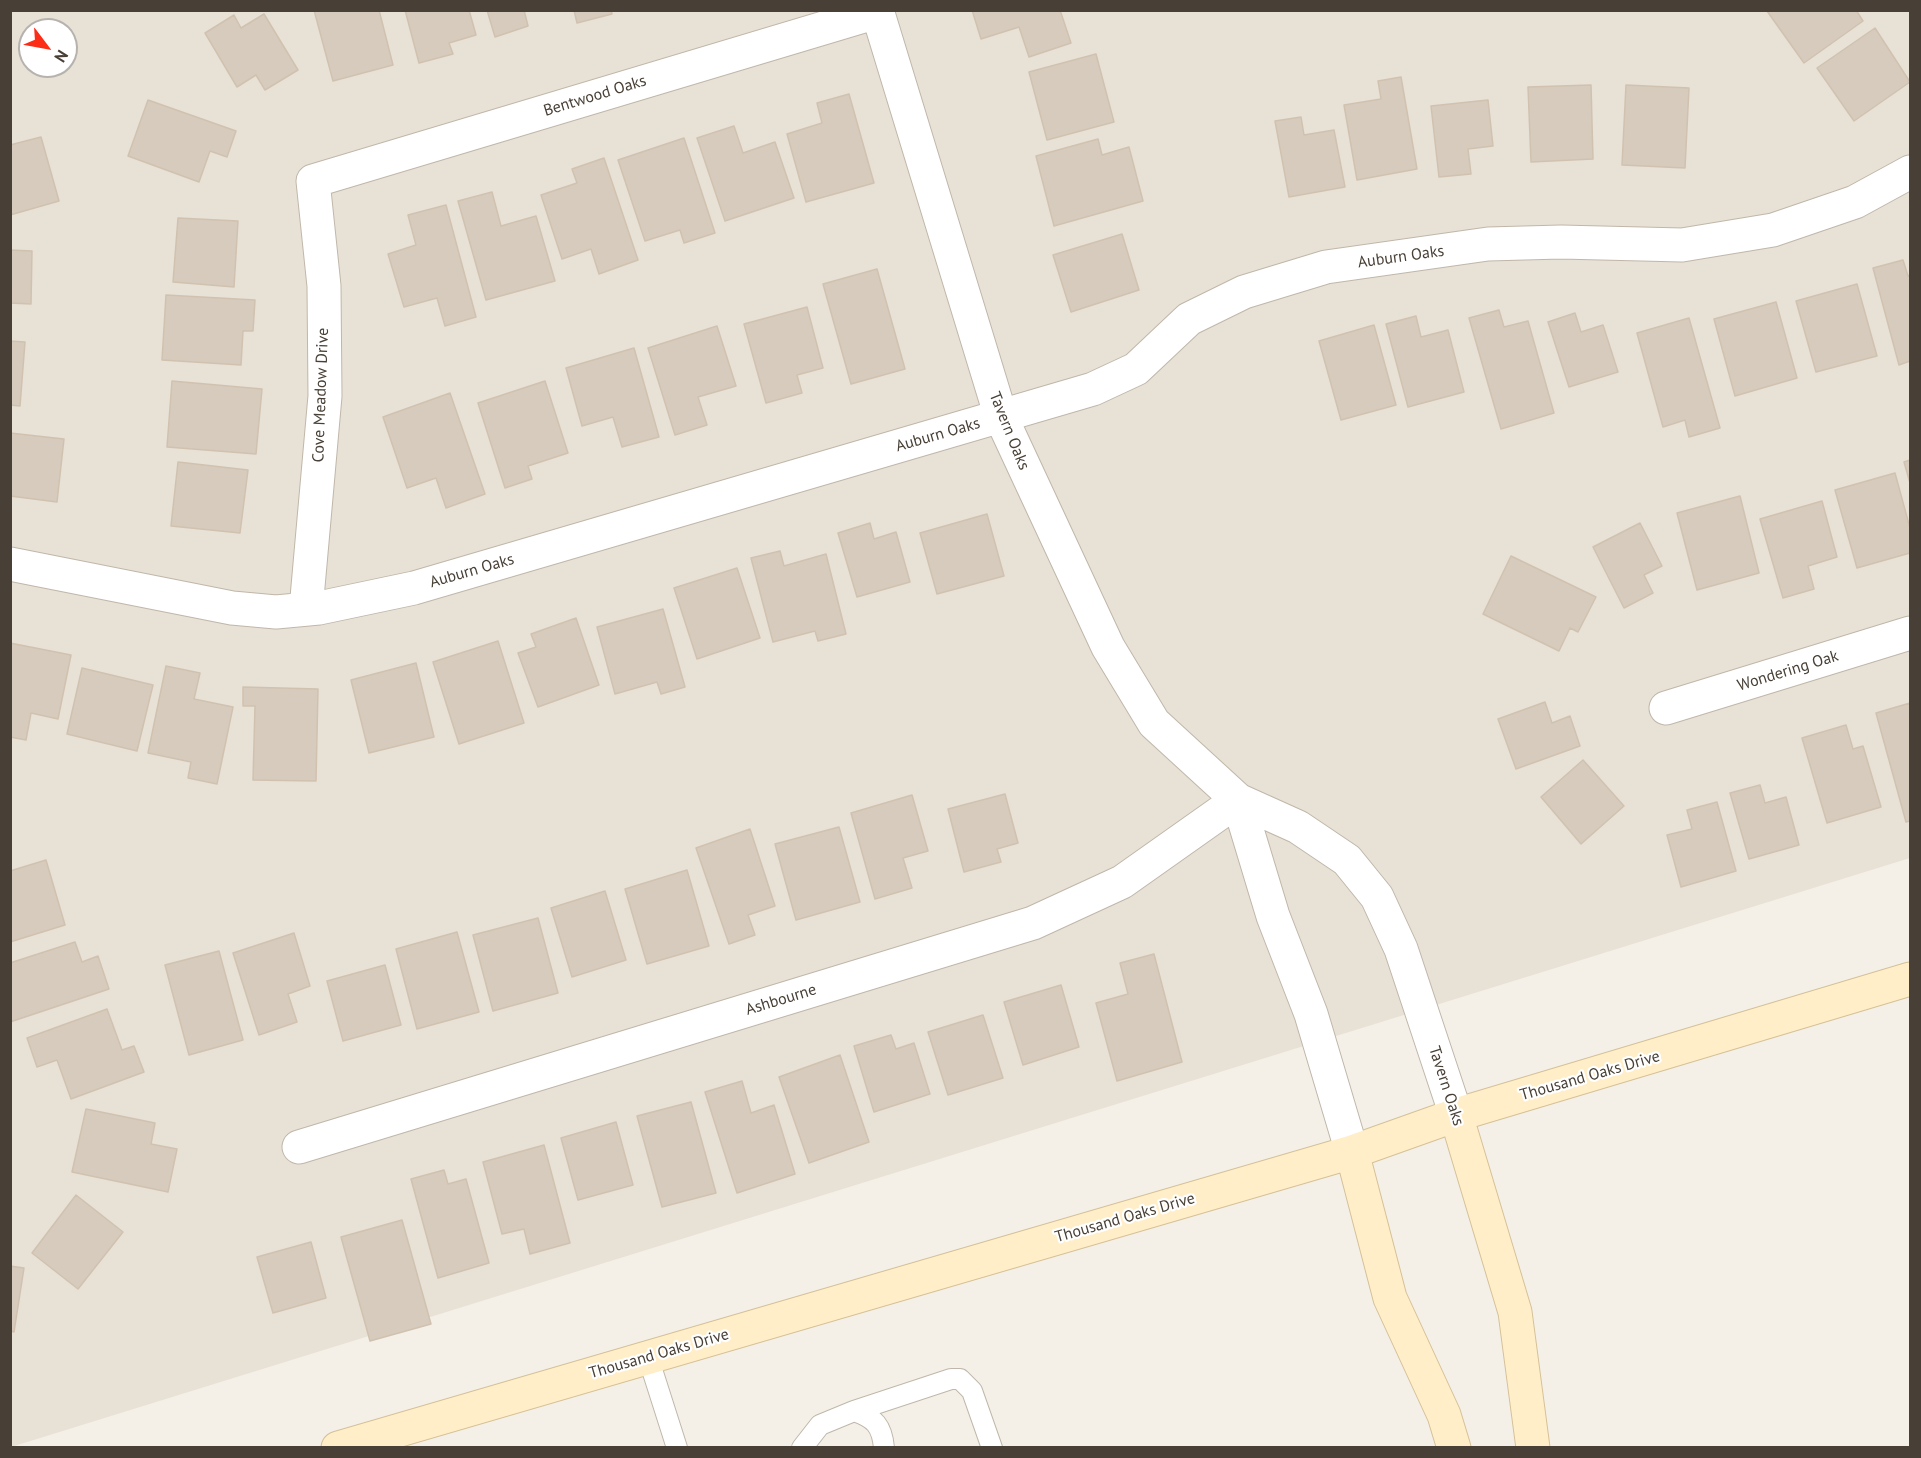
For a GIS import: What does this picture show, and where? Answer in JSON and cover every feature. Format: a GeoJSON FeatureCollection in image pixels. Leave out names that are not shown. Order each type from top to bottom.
{"type":"FeatureCollection","features":[{"type":"Feature","properties":{"kind":"main road","name":"Thousand Oaks Drive"},"geometry":{"type":"LineString","coordinates":[[338,1448],[1352,1152],[1456,1115],[1911,979]]}},
{"type":"Feature","properties":{"kind":"main road","name":"Tavern Oaks"},"geometry":{"type":"LineString","coordinates":[[1456,1115],[1515,1312],[1533,1448]]}},
{"type":"Feature","properties":{"kind":"main road"},"geometry":{"type":"LineString","coordinates":[[1352,1152],[1390,1298],[1444,1415],[1454,1448]]}},
{"type":"Feature","properties":{"kind":"street","name":"Bentwood Oaks"},"geometry":{"type":"LineString","coordinates":[[313,181],[877,11]]}},
{"type":"Feature","properties":{"kind":"street","name":"Tavern Oaks"},"geometry":{"type":"LineString","coordinates":[[877,11],[1001,417],[1108,647],[1154,723],[1238,800],[1298,827],[1347,860],[1377,897],[1401,949],[1456,1115]]}},
{"type":"Feature","properties":{"kind":"street","name":"Auburn Oaks"},"geometry":{"type":"LineString","coordinates":[[10,564],[232,608],[276,612],[306,609],[414,588],[1093,389],[1136,369],[1189,319],[1244,292],[1326,267],[1488,244],[1561,242],[1682,244],[1773,230],[1855,202],[1911,172]]}},
{"type":"Feature","properties":{"kind":"street","name":"Cove Meadow Drive"},"geometry":{"type":"LineString","coordinates":[[306,609],[325,396],[324,286],[313,181]]}},
{"type":"Feature","properties":{"kind":"street","name":"Wondering Oak"},"geometry":{"type":"LineString","coordinates":[[1666,708],[1911,633]]}},
{"type":"Feature","properties":{"kind":"street","name":"Ashbourne"},"geometry":{"type":"LineString","coordinates":[[299,1147],[1033,923],[1122,882],[1238,800]]}},
{"type":"Feature","properties":{"kind":"street"},"geometry":{"type":"LineString","coordinates":[[1238,800],[1273,916],[1311,1014],[1352,1152]]}},
{"type":"Feature","properties":{"kind":"lane"},"geometry":{"type":"LineString","coordinates":[[648,1357],[677,1448]]}},
{"type":"Feature","properties":{"kind":"lane"},"geometry":{"type":"LineString","coordinates":[[802,1448],[820,1425],[854,1411],[951,1379],[960,1379],[972,1391],[992,1448]]}},
{"type":"Feature","properties":{"kind":"lane"},"geometry":{"type":"LineString","coordinates":[[854,1411],[870,1417],[882,1429],[885,1448]]}},
{"type":"Feature","properties":{"kind":"shaded area"},"geometry":{"type":"Polygon","coordinates":[[[10,11],[1910,11],[1910,858],[11,1447],[10,11]]]}},
{"type":"Feature","properties":{"kind":"building"},"geometry":{"type":"Polygon","coordinates":[[[314,10],[379,10],[393,65],[333,81],[314,10]]]}},
{"type":"Feature","properties":{"kind":"building"},"geometry":{"type":"Polygon","coordinates":[[[405,10],[469,10],[476,35],[449,43],[453,54],[419,63],[405,10]]]}},
{"type":"Feature","properties":{"kind":"building"},"geometry":{"type":"Polygon","coordinates":[[[487,10],[524,10],[528,26],[495,37],[487,10]]]}},
{"type":"Feature","properties":{"kind":"building"},"geometry":{"type":"Polygon","coordinates":[[[574,10],[611,10],[612,14],[577,23],[574,10]]]}},
{"type":"Feature","properties":{"kind":"building"},"geometry":{"type":"Polygon","coordinates":[[[972,10],[1060,10],[1071,43],[1029,57],[1019,27],[981,39],[972,10]]]}},
{"type":"Feature","properties":{"kind":"building"},"geometry":{"type":"Polygon","coordinates":[[[1856,10],[1863,21],[1804,63],[1767,11],[1856,10]]]}},
{"type":"Feature","properties":{"kind":"building"},"geometry":{"type":"Polygon","coordinates":[[[264,14],[298,70],[265,90],[256,75],[237,87],[205,33],[234,15],[241,28],[264,14]]]}},
{"type":"Feature","properties":{"kind":"building"},"geometry":{"type":"Polygon","coordinates":[[[1875,28],[1910,82],[1854,121],[1817,68],[1875,28]]]}},
{"type":"Feature","properties":{"kind":"building"},"geometry":{"type":"Polygon","coordinates":[[[1096,54],[1114,122],[1047,140],[1029,72],[1096,54]]]}},
{"type":"Feature","properties":{"kind":"building"},"geometry":{"type":"Polygon","coordinates":[[[1401,77],[1417,169],[1357,180],[1344,105],[1381,99],[1378,81],[1401,77]]]}},
{"type":"Feature","properties":{"kind":"building"},"geometry":{"type":"Polygon","coordinates":[[[1591,85],[1593,159],[1531,162],[1528,87],[1591,85]]]}},
{"type":"Feature","properties":{"kind":"building"},"geometry":{"type":"Polygon","coordinates":[[[1626,85],[1689,88],[1685,168],[1622,165],[1626,85]]]}},
{"type":"Feature","properties":{"kind":"building"},"geometry":{"type":"Polygon","coordinates":[[[849,94],[874,183],[806,202],[787,134],[822,123],[817,103],[849,94]]]}},
{"type":"Feature","properties":{"kind":"building"},"geometry":{"type":"Polygon","coordinates":[[[148,100],[236,131],[227,157],[210,151],[199,182],[128,156],[148,100]]]}},
{"type":"Feature","properties":{"kind":"building"},"geometry":{"type":"Polygon","coordinates":[[[1488,100],[1493,146],[1468,149],[1471,174],[1439,177],[1431,106],[1488,100]]]}},
{"type":"Feature","properties":{"kind":"building"},"geometry":{"type":"Polygon","coordinates":[[[1301,117],[1304,135],[1334,130],[1345,187],[1289,197],[1275,121],[1301,117]]]}},
{"type":"Feature","properties":{"kind":"building"},"geometry":{"type":"Polygon","coordinates":[[[734,126],[743,153],[775,142],[794,198],[725,221],[697,138],[734,126]]]}},
{"type":"Feature","properties":{"kind":"building"},"geometry":{"type":"Polygon","coordinates":[[[41,137],[59,201],[10,215],[10,145],[41,137]]]}},
{"type":"Feature","properties":{"kind":"building"},"geometry":{"type":"Polygon","coordinates":[[[684,138],[715,233],[684,243],[680,230],[645,241],[618,160],[684,138]]]}},
{"type":"Feature","properties":{"kind":"building"},"geometry":{"type":"Polygon","coordinates":[[[1098,139],[1102,155],[1129,147],[1143,201],[1054,226],[1036,156],[1098,139]]]}},
{"type":"Feature","properties":{"kind":"building"},"geometry":{"type":"Polygon","coordinates":[[[604,158],[638,260],[599,274],[591,249],[562,259],[541,195],[577,183],[572,169],[604,158]]]}},
{"type":"Feature","properties":{"kind":"building"},"geometry":{"type":"Polygon","coordinates":[[[492,192],[501,226],[536,216],[555,281],[486,300],[458,201],[492,192]]]}},
{"type":"Feature","properties":{"kind":"building"},"geometry":{"type":"Polygon","coordinates":[[[446,205],[476,317],[445,326],[437,298],[404,307],[388,254],[416,245],[408,215],[446,205]]]}},
{"type":"Feature","properties":{"kind":"building"},"geometry":{"type":"Polygon","coordinates":[[[178,218],[238,221],[234,287],[173,282],[178,218]]]}},
{"type":"Feature","properties":{"kind":"building"},"geometry":{"type":"Polygon","coordinates":[[[1122,234],[1139,290],[1071,312],[1053,255],[1122,234]]]}},
{"type":"Feature","properties":{"kind":"building"},"geometry":{"type":"Polygon","coordinates":[[[10,250],[32,251],[31,304],[10,303],[10,250]]]}},
{"type":"Feature","properties":{"kind":"building"},"geometry":{"type":"Polygon","coordinates":[[[1903,260],[1908,276],[1910,275],[1910,361],[1899,365],[1873,268],[1903,260]]]}},
{"type":"Feature","properties":{"kind":"building"},"geometry":{"type":"Polygon","coordinates":[[[877,269],[905,369],[851,384],[823,284],[877,269]]]}},
{"type":"Feature","properties":{"kind":"building"},"geometry":{"type":"Polygon","coordinates":[[[1857,284],[1877,356],[1816,372],[1796,301],[1857,284]]]}},
{"type":"Feature","properties":{"kind":"building"},"geometry":{"type":"Polygon","coordinates":[[[166,295],[255,300],[253,331],[243,331],[241,365],[162,360],[166,295]]]}},
{"type":"Feature","properties":{"kind":"building"},"geometry":{"type":"Polygon","coordinates":[[[1776,302],[1797,378],[1735,396],[1714,319],[1776,302]]]}},
{"type":"Feature","properties":{"kind":"building"},"geometry":{"type":"Polygon","coordinates":[[[807,307],[823,368],[797,375],[802,393],[766,403],[744,324],[807,307]]]}},
{"type":"Feature","properties":{"kind":"building"},"geometry":{"type":"Polygon","coordinates":[[[1499,310],[1504,327],[1528,321],[1554,413],[1501,429],[1469,318],[1499,310]]]}},
{"type":"Feature","properties":{"kind":"building"},"geometry":{"type":"Polygon","coordinates":[[[1575,313],[1581,332],[1603,325],[1618,372],[1569,387],[1548,322],[1575,313]]]}},
{"type":"Feature","properties":{"kind":"building"},"geometry":{"type":"Polygon","coordinates":[[[1416,316],[1421,337],[1448,330],[1464,392],[1408,407],[1386,324],[1416,316]]]}},
{"type":"Feature","properties":{"kind":"building"},"geometry":{"type":"Polygon","coordinates":[[[1689,318],[1720,428],[1689,437],[1685,420],[1663,427],[1637,333],[1689,318]]]}},
{"type":"Feature","properties":{"kind":"building"},"geometry":{"type":"Polygon","coordinates":[[[1374,325],[1396,405],[1341,420],[1319,341],[1374,325]]]}},
{"type":"Feature","properties":{"kind":"building"},"geometry":{"type":"Polygon","coordinates":[[[717,326],[736,386],[698,397],[707,425],[675,435],[648,348],[717,326]]]}},
{"type":"Feature","properties":{"kind":"building"},"geometry":{"type":"Polygon","coordinates":[[[10,341],[25,342],[20,406],[10,405],[10,341]]]}},
{"type":"Feature","properties":{"kind":"building"},"geometry":{"type":"Polygon","coordinates":[[[634,348],[659,437],[622,447],[613,417],[582,426],[566,368],[634,348]]]}},
{"type":"Feature","properties":{"kind":"building"},"geometry":{"type":"Polygon","coordinates":[[[172,381],[262,389],[256,454],[167,447],[172,381]]]}},
{"type":"Feature","properties":{"kind":"building"},"geometry":{"type":"Polygon","coordinates":[[[545,381],[568,453],[528,466],[532,479],[505,488],[478,403],[545,381]]]}},
{"type":"Feature","properties":{"kind":"building"},"geometry":{"type":"Polygon","coordinates":[[[450,393],[485,494],[446,508],[436,478],[407,488],[383,417],[450,393]]]}},
{"type":"Feature","properties":{"kind":"building"},"geometry":{"type":"Polygon","coordinates":[[[10,433],[64,439],[57,502],[10,496],[10,433]]]}},
{"type":"Feature","properties":{"kind":"building"},"geometry":{"type":"Polygon","coordinates":[[[1910,460],[1910,483],[1904,462],[1910,460]]]}},
{"type":"Feature","properties":{"kind":"building"},"geometry":{"type":"Polygon","coordinates":[[[178,462],[248,470],[240,533],[171,526],[178,462]]]}},
{"type":"Feature","properties":{"kind":"building"},"geometry":{"type":"Polygon","coordinates":[[[1895,473],[1910,528],[1910,553],[1857,568],[1835,490],[1895,473]]]}},
{"type":"Feature","properties":{"kind":"building"},"geometry":{"type":"Polygon","coordinates":[[[1740,496],[1759,573],[1697,590],[1677,513],[1740,496]]]}},
{"type":"Feature","properties":{"kind":"building"},"geometry":{"type":"Polygon","coordinates":[[[1822,501],[1837,557],[1808,566],[1814,589],[1783,598],[1760,519],[1822,501]]]}},
{"type":"Feature","properties":{"kind":"building"},"geometry":{"type":"Polygon","coordinates":[[[987,514],[1004,576],[937,594],[920,533],[987,514]]]}},
{"type":"Feature","properties":{"kind":"building"},"geometry":{"type":"Polygon","coordinates":[[[870,523],[874,539],[896,532],[910,582],[857,597],[838,533],[870,523]]]}},
{"type":"Feature","properties":{"kind":"building"},"geometry":{"type":"Polygon","coordinates":[[[1640,523],[1662,566],[1644,575],[1653,593],[1624,608],[1593,547],[1640,523]]]}},
{"type":"Feature","properties":{"kind":"building"},"geometry":{"type":"Polygon","coordinates":[[[780,551],[784,566],[826,554],[846,634],[818,641],[815,631],[773,642],[751,558],[780,551]]]}},
{"type":"Feature","properties":{"kind":"building"},"geometry":{"type":"Polygon","coordinates":[[[1511,556],[1596,597],[1578,632],[1570,628],[1559,651],[1483,614],[1511,556]]]}},
{"type":"Feature","properties":{"kind":"building"},"geometry":{"type":"Polygon","coordinates":[[[737,568],[760,638],[697,659],[674,588],[737,568]]]}},
{"type":"Feature","properties":{"kind":"building"},"geometry":{"type":"Polygon","coordinates":[[[663,609],[685,687],[661,694],[657,682],[615,694],[597,627],[663,609]]]}},
{"type":"Feature","properties":{"kind":"building"},"geometry":{"type":"Polygon","coordinates":[[[576,618],[599,685],[538,707],[518,653],[536,647],[531,634],[576,618]]]}},
{"type":"Feature","properties":{"kind":"building"},"geometry":{"type":"Polygon","coordinates":[[[498,641],[524,723],[459,744],[433,662],[498,641]]]}},
{"type":"Feature","properties":{"kind":"building"},"geometry":{"type":"Polygon","coordinates":[[[10,643],[71,655],[58,719],[31,713],[26,740],[10,737],[10,643]]]}},
{"type":"Feature","properties":{"kind":"building"},"geometry":{"type":"Polygon","coordinates":[[[416,663],[434,737],[369,753],[351,680],[416,663]]]}},
{"type":"Feature","properties":{"kind":"building"},"geometry":{"type":"Polygon","coordinates":[[[166,666],[200,673],[194,699],[233,707],[217,784],[188,778],[191,762],[148,753],[166,666]]]}},
{"type":"Feature","properties":{"kind":"building"},"geometry":{"type":"Polygon","coordinates":[[[82,668],[153,685],[137,751],[67,734],[82,668]]]}},
{"type":"Feature","properties":{"kind":"building"},"geometry":{"type":"Polygon","coordinates":[[[243,687],[318,689],[316,781],[253,780],[255,706],[243,706],[243,687]]]}},
{"type":"Feature","properties":{"kind":"building"},"geometry":{"type":"Polygon","coordinates":[[[1545,702],[1552,723],[1570,716],[1580,746],[1516,769],[1498,719],[1545,702]]]}},
{"type":"Feature","properties":{"kind":"building"},"geometry":{"type":"Polygon","coordinates":[[[1910,703],[1910,821],[1906,822],[1876,713],[1910,703]]]}},
{"type":"Feature","properties":{"kind":"building"},"geometry":{"type":"Polygon","coordinates":[[[1846,725],[1853,749],[1863,746],[1881,807],[1827,823],[1802,738],[1846,725]]]}},
{"type":"Feature","properties":{"kind":"building"},"geometry":{"type":"Polygon","coordinates":[[[1583,760],[1624,806],[1581,844],[1541,797],[1583,760]]]}},
{"type":"Feature","properties":{"kind":"building"},"geometry":{"type":"Polygon","coordinates":[[[1760,785],[1765,803],[1786,797],[1799,845],[1749,859],[1730,793],[1760,785]]]}},
{"type":"Feature","properties":{"kind":"building"},"geometry":{"type":"Polygon","coordinates":[[[1005,794],[1018,843],[997,849],[1001,862],[964,872],[948,809],[1005,794]]]}},
{"type":"Feature","properties":{"kind":"building"},"geometry":{"type":"Polygon","coordinates":[[[912,795],[928,851],[903,858],[912,888],[875,899],[851,813],[912,795]]]}},
{"type":"Feature","properties":{"kind":"building"},"geometry":{"type":"Polygon","coordinates":[[[1717,802],[1736,871],[1681,887],[1667,835],[1692,829],[1687,810],[1717,802]]]}},
{"type":"Feature","properties":{"kind":"building"},"geometry":{"type":"Polygon","coordinates":[[[839,827],[860,902],[796,920],[775,844],[839,827]]]}},
{"type":"Feature","properties":{"kind":"building"},"geometry":{"type":"Polygon","coordinates":[[[750,829],[775,906],[748,915],[755,935],[729,944],[696,848],[750,829]]]}},
{"type":"Feature","properties":{"kind":"building"},"geometry":{"type":"Polygon","coordinates":[[[46,860],[65,925],[10,942],[10,871],[46,860]]]}},
{"type":"Feature","properties":{"kind":"building"},"geometry":{"type":"Polygon","coordinates":[[[687,870],[709,946],[647,964],[625,889],[687,870]]]}},
{"type":"Feature","properties":{"kind":"building"},"geometry":{"type":"Polygon","coordinates":[[[605,891],[626,960],[572,977],[551,908],[605,891]]]}},
{"type":"Feature","properties":{"kind":"building"},"geometry":{"type":"Polygon","coordinates":[[[538,918],[558,993],[493,1011],[473,935],[538,918]]]}},
{"type":"Feature","properties":{"kind":"building"},"geometry":{"type":"Polygon","coordinates":[[[457,932],[479,1012],[417,1029],[396,949],[457,932]]]}},
{"type":"Feature","properties":{"kind":"building"},"geometry":{"type":"Polygon","coordinates":[[[294,933],[310,986],[288,994],[297,1022],[259,1035],[233,953],[294,933]]]}},
{"type":"Feature","properties":{"kind":"building"},"geometry":{"type":"Polygon","coordinates":[[[75,942],[82,962],[98,956],[109,989],[10,1022],[10,963],[75,942]]]}},
{"type":"Feature","properties":{"kind":"building"},"geometry":{"type":"Polygon","coordinates":[[[219,951],[243,1040],[189,1055],[165,965],[219,951]]]}},
{"type":"Feature","properties":{"kind":"building"},"geometry":{"type":"Polygon","coordinates":[[[1154,954],[1182,1062],[1117,1081],[1096,1003],[1128,994],[1120,963],[1154,954]]]}},
{"type":"Feature","properties":{"kind":"building"},"geometry":{"type":"Polygon","coordinates":[[[385,965],[401,1025],[343,1041],[327,981],[385,965]]]}},
{"type":"Feature","properties":{"kind":"building"},"geometry":{"type":"Polygon","coordinates":[[[1061,985],[1079,1047],[1023,1065],[1004,1002],[1061,985]]]}},
{"type":"Feature","properties":{"kind":"building"},"geometry":{"type":"Polygon","coordinates":[[[107,1009],[122,1050],[134,1046],[144,1072],[71,1099],[57,1060],[37,1067],[27,1038],[107,1009]]]}},
{"type":"Feature","properties":{"kind":"building"},"geometry":{"type":"Polygon","coordinates":[[[983,1015],[1003,1078],[948,1095],[928,1032],[983,1015]]]}},
{"type":"Feature","properties":{"kind":"building"},"geometry":{"type":"Polygon","coordinates":[[[891,1035],[896,1049],[914,1043],[930,1094],[874,1112],[854,1046],[891,1035]]]}},
{"type":"Feature","properties":{"kind":"building"},"geometry":{"type":"Polygon","coordinates":[[[840,1055],[869,1142],[809,1163],[779,1077],[840,1055]]]}},
{"type":"Feature","properties":{"kind":"building"},"geometry":{"type":"Polygon","coordinates":[[[742,1081],[751,1113],[774,1105],[795,1174],[737,1193],[705,1092],[742,1081]]]}},
{"type":"Feature","properties":{"kind":"building"},"geometry":{"type":"Polygon","coordinates":[[[691,1102],[716,1193],[662,1207],[637,1116],[691,1102]]]}},
{"type":"Feature","properties":{"kind":"building"},"geometry":{"type":"Polygon","coordinates":[[[86,1109],[155,1123],[151,1144],[177,1149],[168,1192],[72,1172],[86,1109]]]}},
{"type":"Feature","properties":{"kind":"building"},"geometry":{"type":"Polygon","coordinates":[[[616,1122],[633,1185],[578,1200],[561,1138],[616,1122]]]}},
{"type":"Feature","properties":{"kind":"building"},"geometry":{"type":"Polygon","coordinates":[[[544,1145],[570,1243],[530,1254],[524,1229],[502,1234],[483,1162],[544,1145]]]}},
{"type":"Feature","properties":{"kind":"building"},"geometry":{"type":"Polygon","coordinates":[[[444,1170],[448,1184],[466,1179],[489,1263],[438,1278],[411,1179],[444,1170]]]}},
{"type":"Feature","properties":{"kind":"building"},"geometry":{"type":"Polygon","coordinates":[[[76,1195],[123,1232],[78,1289],[32,1253],[76,1195]]]}},
{"type":"Feature","properties":{"kind":"building"},"geometry":{"type":"Polygon","coordinates":[[[402,1220],[431,1324],[370,1341],[341,1237],[402,1220]]]}},
{"type":"Feature","properties":{"kind":"building"},"geometry":{"type":"Polygon","coordinates":[[[311,1242],[326,1298],[273,1313],[257,1257],[311,1242]]]}},
{"type":"Feature","properties":{"kind":"building"},"geometry":{"type":"Polygon","coordinates":[[[10,1266],[24,1268],[14,1332],[10,1331],[10,1266]]]}}]}
